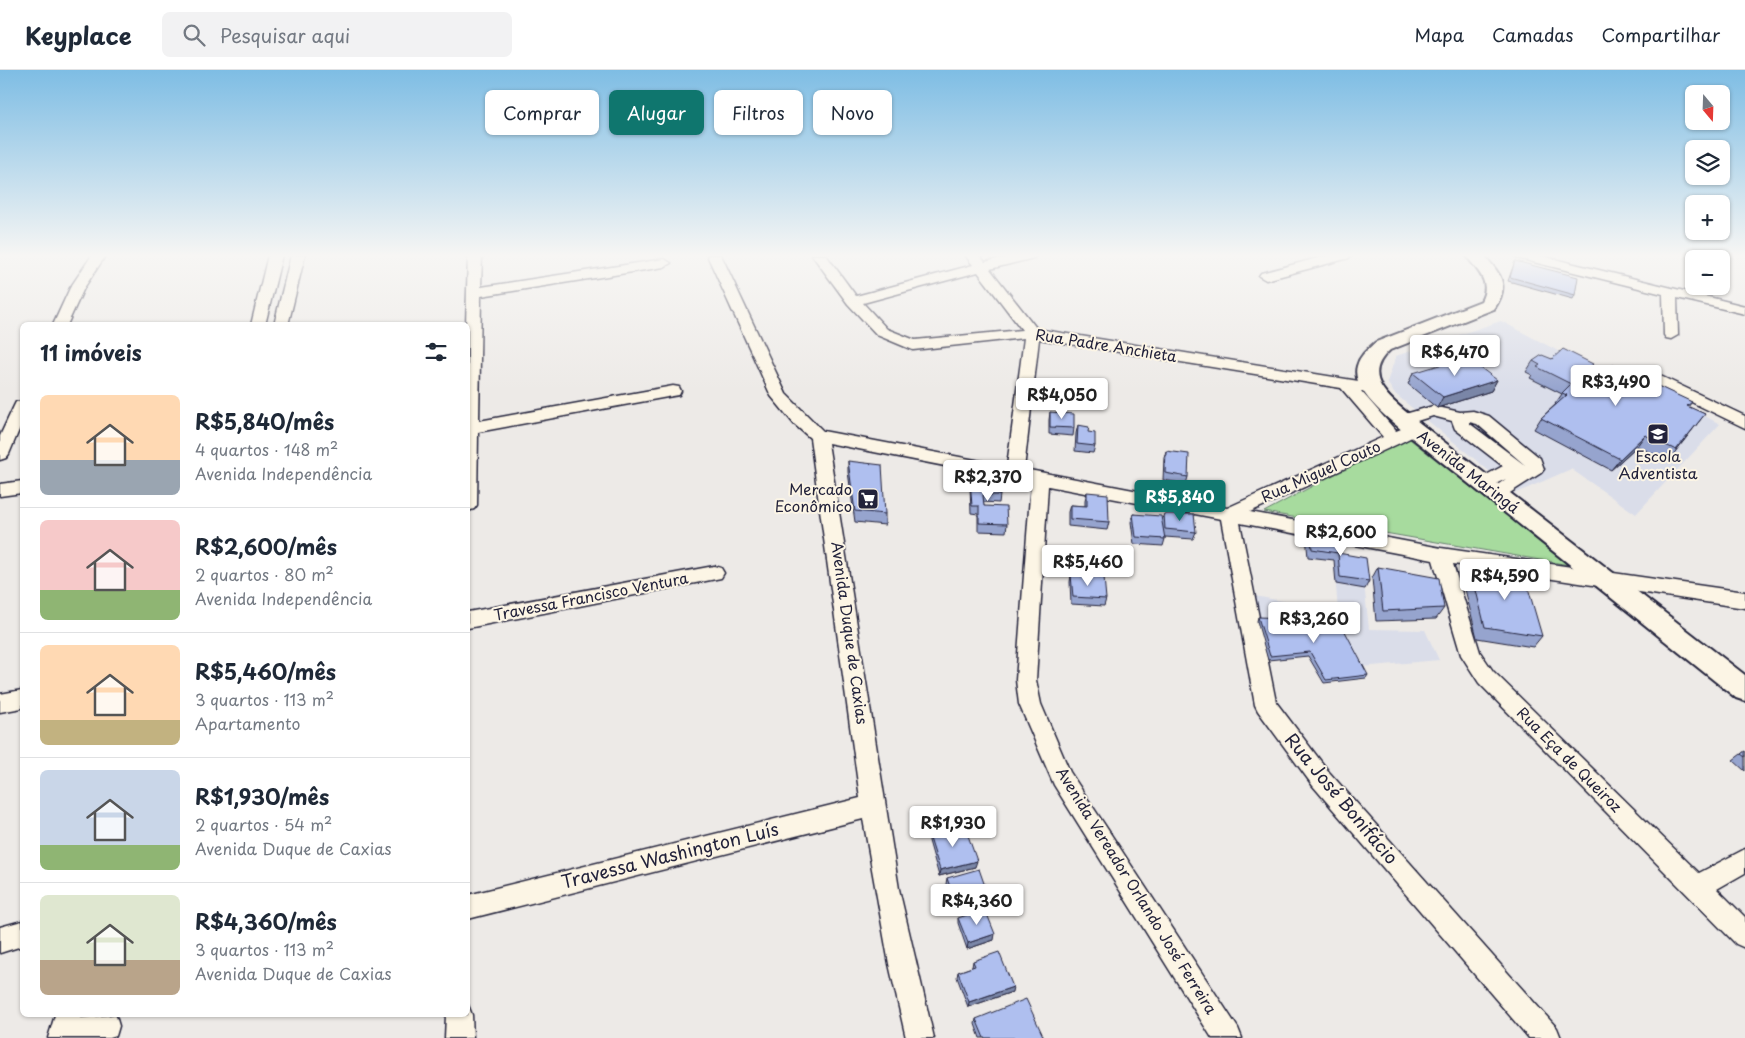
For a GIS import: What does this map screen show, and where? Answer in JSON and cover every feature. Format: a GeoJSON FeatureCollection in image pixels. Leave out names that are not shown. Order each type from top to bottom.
{"type":"FeatureCollection","features":[{"type":"Feature","properties":{"kind":"main road"},"geometry":{"type":"LineString","coordinates":[[1371,388],[1365,375],[1366,364],[1371,354],[1383,346],[1488,305],[1491,300]]}},
{"type":"Feature","properties":{"kind":"main road","name":"Avenida Maringá"},"geometry":{"type":"LineString","coordinates":[[1371,388],[1404,429],[1489,489],[1745,690]]}},
{"type":"Feature","properties":{"kind":"street"},"geometry":{"type":"LineString","coordinates":[[61,322],[71,300]]}},
{"type":"Feature","properties":{"kind":"street"},"geometry":{"type":"LineString","coordinates":[[259,322],[264,300]]}},
{"type":"Feature","properties":{"kind":"street"},"geometry":{"type":"LineString","coordinates":[[282,322],[287,300]]}},
{"type":"Feature","properties":{"kind":"street"},"geometry":{"type":"LineString","coordinates":[[473,300],[470,428],[673,391]]}},
{"type":"Feature","properties":{"kind":"street"},"geometry":{"type":"LineString","coordinates":[[735,300],[778,396],[818,436],[1015,472],[1441,555],[1745,600]]}},
{"type":"Feature","properties":{"kind":"street"},"geometry":{"type":"LineString","coordinates":[[1008,300],[1032,333],[1015,472]]}},
{"type":"Feature","properties":{"kind":"street"},"geometry":{"type":"LineString","coordinates":[[1670,300],[1671,335]]}},
{"type":"Feature","properties":{"kind":"street"},"geometry":{"type":"LineString","coordinates":[[1706,300],[1745,310]]}},
{"type":"Feature","properties":{"kind":"street","name":"Rua Padre Anchieta"},"geometry":{"type":"LineString","coordinates":[[853,301],[882,332],[913,345],[1032,333],[1371,388]]}},
{"type":"Feature","properties":{"kind":"street"},"geometry":{"type":"LineString","coordinates":[[1650,376],[1745,423]]}},
{"type":"Feature","properties":{"kind":"street"},"geometry":{"type":"LineString","coordinates":[[1346,384],[1404,429]]}},
{"type":"Feature","properties":{"kind":"street"},"geometry":{"type":"LineString","coordinates":[[0,454],[20,410]]}},
{"type":"Feature","properties":{"kind":"street","name":"Rua Miguel Couto"},"geometry":{"type":"LineString","coordinates":[[1229,514],[1404,429],[1433,411],[1460,417],[1473,416],[1483,420],[1526,453],[1534,462],[1535,469],[1521,471]]}},
{"type":"Feature","properties":{"kind":"street","name":"Avenida Duque de Caxias"},"geometry":{"type":"LineString","coordinates":[[818,436],[837,537],[873,806],[904,979],[920,1038]]}},
{"type":"Feature","properties":{"kind":"street"},"geometry":{"type":"LineString","coordinates":[[1489,489],[1521,471]]}},
{"type":"Feature","properties":{"kind":"street","name":"Avenida Vereador Orlando José Ferreira"},"geometry":{"type":"LineString","coordinates":[[1040,478],[1026,680],[1030,704],[1062,778],[1228,1038]]}},
{"type":"Feature","properties":{"kind":"street"},"geometry":{"type":"LineString","coordinates":[[0,490],[20,487]]}},
{"type":"Feature","properties":{"kind":"street","name":"Rua José Bonifácio"},"geometry":{"type":"LineString","coordinates":[[1229,514],[1266,705],[1321,779],[1546,1038]]}},
{"type":"Feature","properties":{"kind":"street","name":"Rua Eça de Queiroz"},"geometry":{"type":"LineString","coordinates":[[1441,555],[1471,655],[1486,677],[1745,935]]}},
{"type":"Feature","properties":{"kind":"street","name":"Travessa Francisco Ventura"},"geometry":{"type":"LineString","coordinates":[[470,620],[714,573]]}},
{"type":"Feature","properties":{"kind":"street"},"geometry":{"type":"LineString","coordinates":[[0,703],[20,699]]}},
{"type":"Feature","properties":{"kind":"street","name":"Travessa Washington Luís"},"geometry":{"type":"LineString","coordinates":[[470,907],[873,806]]}},
{"type":"Feature","properties":{"kind":"street"},"geometry":{"type":"LineString","coordinates":[[1696,888],[1745,860]]}},
{"type":"Feature","properties":{"kind":"street"},"geometry":{"type":"LineString","coordinates":[[0,940],[20,935]]}},
{"type":"Feature","properties":{"kind":"street"},"geometry":{"type":"LineString","coordinates":[[459,1017],[459,1038]]}},
{"type":"Feature","properties":{"kind":"street"},"geometry":{"type":"LineString","coordinates":[[64,1030],[106,1026]]}},
{"type":"Feature","properties":{"kind":"shaded area"},"geometry":{"type":"Polygon","coordinates":[[[1501,321],[1564,354],[1629,377],[1720,424],[1636,514],[1571,469],[1516,493],[1394,393],[1387,382],[1396,356],[1501,321]]]}},
{"type":"Feature","properties":{"kind":"shaded area"},"geometry":{"type":"Polygon","coordinates":[[[1334,561],[1362,565],[1369,629],[1425,630],[1439,660],[1361,667],[1366,678],[1324,683],[1308,656],[1268,660],[1254,596],[1338,611],[1334,561]]]}},
{"type":"Feature","properties":{"kind":"green space"},"geometry":{"type":"Polygon","coordinates":[[[1406,436],[1569,565],[1264,512],[1406,436]]]}},
{"type":"Feature","properties":{"kind":"building"},"geometry":{"type":"Polygon","coordinates":[[[1563,349],[1593,364],[1586,371],[1599,377],[1613,365],[1692,402],[1687,406],[1705,414],[1676,450],[1645,435],[1620,459],[1541,418],[1567,395],[1562,393],[1571,384],[1537,367],[1540,365],[1533,361],[1542,355],[1552,359],[1563,349]]]}},
{"type":"Feature","properties":{"kind":"building"},"geometry":{"type":"Polygon","coordinates":[[[1466,357],[1497,380],[1443,397],[1413,373],[1466,357]]]}},
{"type":"Feature","properties":{"kind":"building"},"geometry":{"type":"Polygon","coordinates":[[[1050,412],[1074,414],[1074,428],[1050,427],[1050,412]]]}},
{"type":"Feature","properties":{"kind":"building"},"geometry":{"type":"Polygon","coordinates":[[[1078,425],[1089,427],[1088,432],[1095,433],[1095,446],[1077,444],[1078,425]]]}},
{"type":"Feature","properties":{"kind":"building"},"geometry":{"type":"Polygon","coordinates":[[[1166,451],[1189,454],[1188,477],[1165,473],[1166,451]]]}},
{"type":"Feature","properties":{"kind":"building","name":"Mercado Econômico"},"geometry":{"type":"Polygon","coordinates":[[[848,461],[882,465],[885,514],[855,511],[848,461]]]}},
{"type":"Feature","properties":{"kind":"building"},"geometry":{"type":"Polygon","coordinates":[[[970,480],[999,481],[1000,495],[983,495],[984,506],[1006,507],[1007,524],[979,523],[979,506],[972,506],[970,480]]]}},
{"type":"Feature","properties":{"kind":"building"},"geometry":{"type":"Polygon","coordinates":[[[1087,492],[1108,494],[1109,522],[1070,519],[1070,505],[1087,506],[1087,492]]]}},
{"type":"Feature","properties":{"kind":"building"},"geometry":{"type":"Polygon","coordinates":[[[1133,514],[1161,516],[1165,539],[1136,537],[1133,514]]]}},
{"type":"Feature","properties":{"kind":"building"},"geometry":{"type":"Polygon","coordinates":[[[1164,514],[1194,514],[1196,532],[1165,529],[1164,514]]]}},
{"type":"Feature","properties":{"kind":"building"},"geometry":{"type":"Polygon","coordinates":[[[1310,530],[1335,534],[1338,553],[1312,549],[1310,530]]]}},
{"type":"Feature","properties":{"kind":"building"},"geometry":{"type":"Polygon","coordinates":[[[1338,553],[1366,558],[1369,581],[1340,577],[1338,553]]]}},
{"type":"Feature","properties":{"kind":"building"},"geometry":{"type":"Polygon","coordinates":[[[1470,566],[1524,574],[1542,636],[1485,627],[1470,566]]]}},
{"type":"Feature","properties":{"kind":"building"},"geometry":{"type":"Polygon","coordinates":[[[1378,567],[1439,578],[1444,608],[1383,611],[1378,567]]]}},
{"type":"Feature","properties":{"kind":"building"},"geometry":{"type":"Polygon","coordinates":[[[1071,575],[1104,577],[1106,599],[1073,597],[1071,575]]]}},
{"type":"Feature","properties":{"kind":"building"},"geometry":{"type":"Polygon","coordinates":[[[1258,617],[1339,620],[1368,675],[1326,680],[1310,652],[1270,656],[1258,617]]]}},
{"type":"Feature","properties":{"kind":"building"},"geometry":{"type":"Polygon","coordinates":[[[965,827],[977,861],[940,870],[929,835],[965,827]]]}},
{"type":"Feature","properties":{"kind":"building"},"geometry":{"type":"Polygon","coordinates":[[[979,869],[986,889],[954,899],[947,878],[979,869]]]}},
{"type":"Feature","properties":{"kind":"building"},"geometry":{"type":"Polygon","coordinates":[[[985,909],[995,934],[968,943],[958,918],[985,909]]]}},
{"type":"Feature","properties":{"kind":"building"},"geometry":{"type":"Polygon","coordinates":[[[999,952],[1013,987],[969,1002],[958,972],[975,966],[973,961],[999,952]]]}},
{"type":"Feature","properties":{"kind":"building"},"geometry":{"type":"Polygon","coordinates":[[[1026,999],[1044,1038],[984,1038],[976,1019],[1026,999]]]}},
{"type":"Feature","properties":{"kind":"place","name":"Escola Adventista"},"geometry":{"type":"Point","coordinates":[1658,434]}},
{"type":"Feature","properties":{"kind":"place","name":"Mercado Econômico"},"geometry":{"type":"Point","coordinates":[868,499]}}]}
